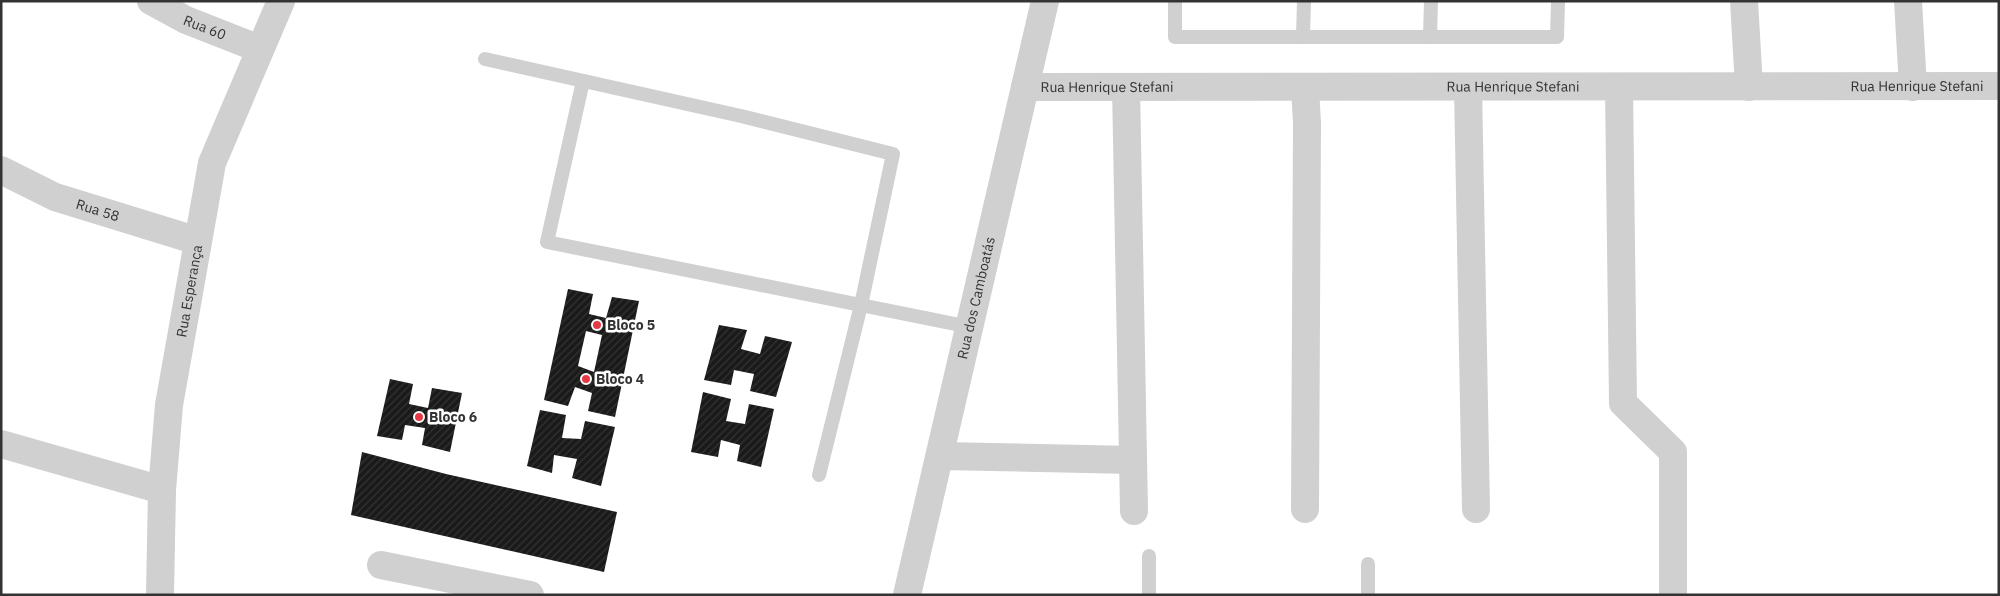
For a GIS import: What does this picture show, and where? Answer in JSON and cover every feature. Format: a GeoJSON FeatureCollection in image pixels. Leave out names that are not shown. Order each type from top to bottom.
{"type":"FeatureCollection","features":[{"type":"Feature","properties":{"kind":"street","name":"Rua 60"},"geometry":{"type":"LineString","coordinates":[[151,1],[186,20],[260,49]]}},
{"type":"Feature","properties":{"kind":"street","name":"Rua Esperança"},"geometry":{"type":"LineString","coordinates":[[160,595],[162,490],[169,404],[212,163],[281,1]]}},
{"type":"Feature","properties":{"kind":"street","name":"Rua dos Camboatás"},"geometry":{"type":"LineString","coordinates":[[907,595],[1045,1]]}},
{"type":"Feature","properties":{"kind":"street"},"geometry":{"type":"LineString","coordinates":[[1744,1],[1749,87]]}},
{"type":"Feature","properties":{"kind":"street"},"geometry":{"type":"LineString","coordinates":[[1908,1],[1913,87]]}},
{"type":"Feature","properties":{"kind":"street","name":"Rua Henrique Stefani"},"geometry":{"type":"LineString","coordinates":[[1025,87],[1619,88],[1999,86]]}},
{"type":"Feature","properties":{"kind":"street"},"geometry":{"type":"LineString","coordinates":[[1126,87],[1134,511]]}},
{"type":"Feature","properties":{"kind":"street"},"geometry":{"type":"LineString","coordinates":[[1304,87],[1307,123],[1305,509]]}},
{"type":"Feature","properties":{"kind":"street"},"geometry":{"type":"LineString","coordinates":[[1468,87],[1476,509]]}},
{"type":"Feature","properties":{"kind":"street"},"geometry":{"type":"LineString","coordinates":[[1619,88],[1623,403],[1672,452],[1673,595]]}},
{"type":"Feature","properties":{"kind":"street","name":"Rua 58"},"geometry":{"type":"LineString","coordinates":[[1,170],[55,197],[198,241]]}},
{"type":"Feature","properties":{"kind":"street"},"geometry":{"type":"LineString","coordinates":[[1,444],[162,490]]}},
{"type":"Feature","properties":{"kind":"street"},"geometry":{"type":"LineString","coordinates":[[940,456],[1132,460]]}},
{"type":"Feature","properties":{"kind":"street"},"geometry":{"type":"LineString","coordinates":[[381,564],[530,595]]}},
{"type":"Feature","properties":{"kind":"lane"},"geometry":{"type":"LineString","coordinates":[[1175,1],[1175,37],[1557,37],[1558,1]]}},
{"type":"Feature","properties":{"kind":"lane"},"geometry":{"type":"LineString","coordinates":[[1303,37],[1304,1]]}},
{"type":"Feature","properties":{"kind":"lane"},"geometry":{"type":"LineString","coordinates":[[1430,37],[1431,1]]}},
{"type":"Feature","properties":{"kind":"lane"},"geometry":{"type":"LineString","coordinates":[[485,59],[741,116],[893,154],[861,305],[820,475]]}},
{"type":"Feature","properties":{"kind":"lane"},"geometry":{"type":"LineString","coordinates":[[583,81],[547,242],[970,327]]}},
{"type":"Feature","properties":{"kind":"lane"},"geometry":{"type":"LineString","coordinates":[[1149,556],[1149,595]]}},
{"type":"Feature","properties":{"kind":"lane"},"geometry":{"type":"LineString","coordinates":[[1368,564],[1368,595]]}},
{"type":"Feature","properties":{"kind":"building"},"geometry":{"type":"Polygon","coordinates":[[[568,289],[593,294],[589,314],[606,318],[612,297],[639,301],[615,417],[588,411],[592,393],[575,387],[568,406],[544,400],[568,289]],[[586,331],[578,366],[594,372],[602,335],[586,331]]]}},
{"type":"Feature","properties":{"kind":"building"},"geometry":{"type":"Polygon","coordinates":[[[719,325],[747,330],[741,349],[760,354],[765,336],[792,342],[776,397],[750,391],[754,374],[734,370],[731,385],[704,380],[719,325]]]}},
{"type":"Feature","properties":{"kind":"building","name":"Bloco 6"},"geometry":{"type":"Polygon","coordinates":[[[390,379],[413,384],[409,404],[428,408],[432,388],[462,393],[450,452],[422,445],[425,428],[405,425],[402,440],[377,436],[390,379]]]}},
{"type":"Feature","properties":{"kind":"building"},"geometry":{"type":"Polygon","coordinates":[[[703,392],[731,399],[726,421],[745,424],[749,404],[774,409],[761,467],[737,461],[740,445],[721,440],[718,457],[691,452],[703,392]]]}},
{"type":"Feature","properties":{"kind":"building"},"geometry":{"type":"Polygon","coordinates":[[[540,410],[566,415],[562,438],[581,439],[585,421],[615,427],[601,486],[572,478],[577,459],[554,455],[552,473],[527,466],[540,410]]]}},
{"type":"Feature","properties":{"kind":"building"},"geometry":{"type":"Polygon","coordinates":[[[362,452],[446,474],[617,512],[604,572],[351,515],[362,452]]]}},
{"type":"Feature","properties":{"kind":"place","name":"Bloco 5"},"geometry":{"type":"Point","coordinates":[597,325]}},
{"type":"Feature","properties":{"kind":"place","name":"Bloco 4"},"geometry":{"type":"Point","coordinates":[586,379]}},
{"type":"Feature","properties":{"kind":"place","name":"Bloco 6"},"geometry":{"type":"Point","coordinates":[419,417]}}]}
